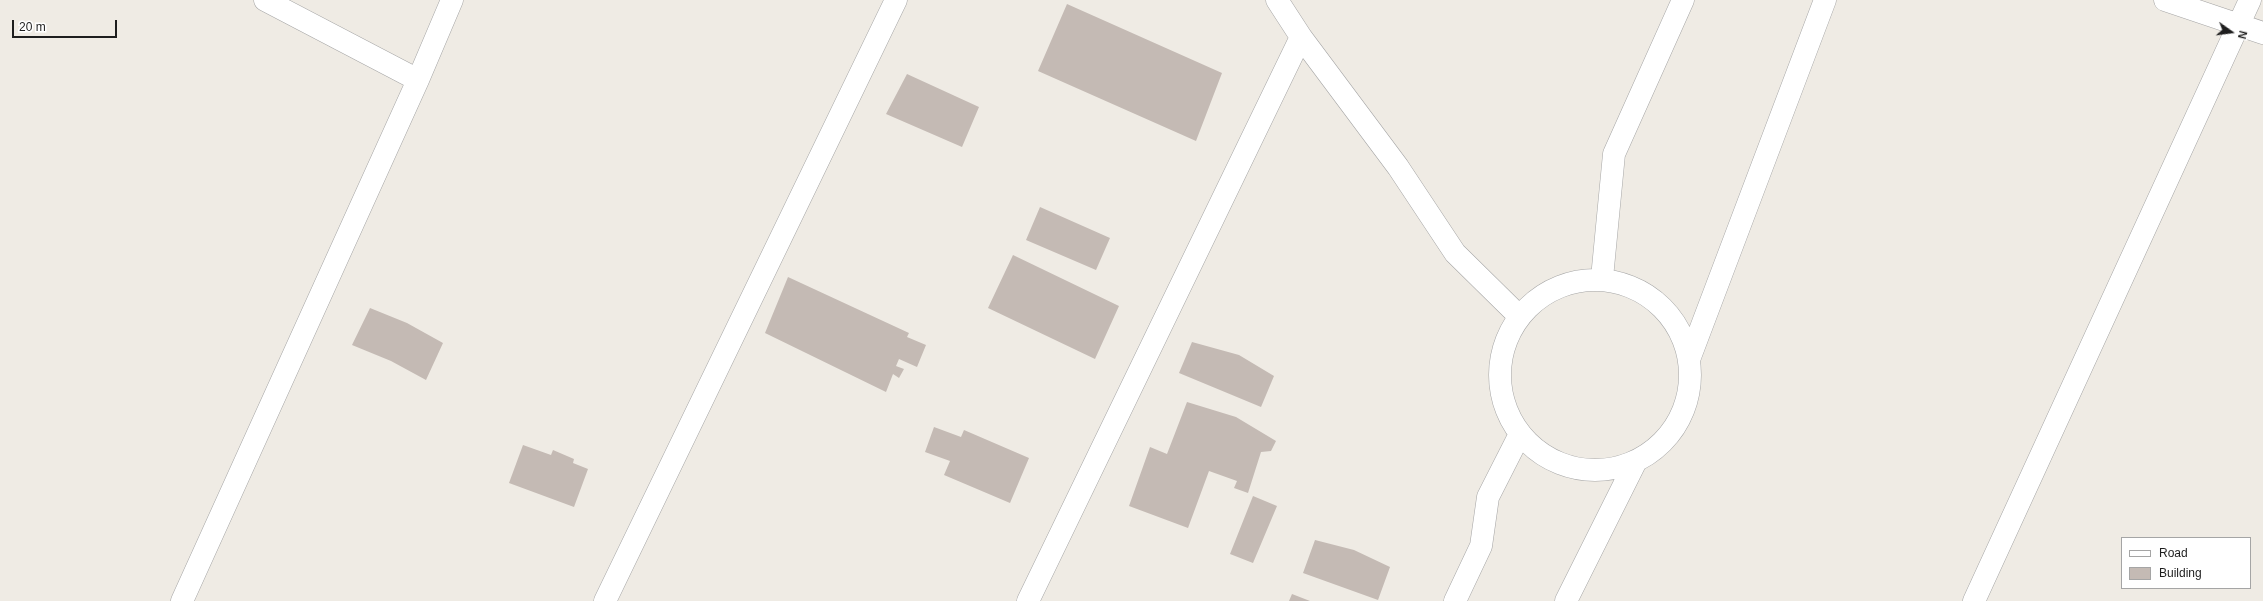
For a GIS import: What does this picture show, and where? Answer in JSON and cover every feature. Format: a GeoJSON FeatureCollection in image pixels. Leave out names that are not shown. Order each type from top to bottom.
{"type":"FeatureCollection","features":[{"type":"Feature","properties":{"kind":"street"},"geometry":{"type":"LineString","coordinates":[[265,0],[418,80]]}},
{"type":"Feature","properties":{"kind":"street"},"geometry":{"type":"LineString","coordinates":[[182,601],[418,80],[452,0]]}},
{"type":"Feature","properties":{"kind":"street"},"geometry":{"type":"LineString","coordinates":[[605,601],[896,0]]}},
{"type":"Feature","properties":{"kind":"street"},"geometry":{"type":"LineString","coordinates":[[1277,0],[1301,37],[1398,167],[1455,253],[1519,316]]}},
{"type":"Feature","properties":{"kind":"street"},"geometry":{"type":"LineString","coordinates":[[1602,278],[1614,154],[1683,0]]}},
{"type":"Feature","properties":{"kind":"street"},"geometry":{"type":"LineString","coordinates":[[1690,357],[1825,0]]}},
{"type":"Feature","properties":{"kind":"street"},"geometry":{"type":"LineString","coordinates":[[2165,0],[2263,33]]}},
{"type":"Feature","properties":{"kind":"street"},"geometry":{"type":"LineString","coordinates":[[1974,601],[2240,25],[2250,0]]}},
{"type":"Feature","properties":{"kind":"street"},"geometry":{"type":"LineString","coordinates":[[1028,601],[1301,37]]}},
{"type":"Feature","properties":{"kind":"street"},"geometry":{"type":"LineString","coordinates":[[1602,278],[1633,286],[1659,303],[1680,327],[1690,357],[1690,389],[1680,420],[1661,445],[1635,462],[1604,471],[1573,469],[1544,456],[1520,434],[1505,407],[1499,376],[1504,344],[1519,316],[1542,294],[1571,281],[1602,278]]}},
{"type":"Feature","properties":{"kind":"street"},"geometry":{"type":"LineString","coordinates":[[1455,601],[1480,546],[1488,497],[1520,434]]}},
{"type":"Feature","properties":{"kind":"street"},"geometry":{"type":"LineString","coordinates":[[1566,601],[1635,462]]}},
{"type":"Feature","properties":{"kind":"building"},"geometry":{"type":"Polygon","coordinates":[[[1067,4],[1222,73],[1196,141],[1038,71],[1067,4]]]}},
{"type":"Feature","properties":{"kind":"building"},"geometry":{"type":"Polygon","coordinates":[[[907,74],[979,107],[962,147],[886,114],[907,74]]]}},
{"type":"Feature","properties":{"kind":"building"},"geometry":{"type":"Polygon","coordinates":[[[1040,207],[1110,238],[1096,270],[1026,240],[1040,207]]]}},
{"type":"Feature","properties":{"kind":"building"},"geometry":{"type":"Polygon","coordinates":[[[1013,255],[1119,306],[1095,359],[988,308],[1013,255]]]}},
{"type":"Feature","properties":{"kind":"building"},"geometry":{"type":"Polygon","coordinates":[[[788,277],[909,333],[907,337],[926,345],[917,367],[899,359],[896,366],[904,369],[899,378],[893,374],[886,392],[765,333],[788,277]]]}},
{"type":"Feature","properties":{"kind":"building"},"geometry":{"type":"Polygon","coordinates":[[[370,308],[407,323],[443,343],[426,380],[391,361],[352,345],[370,308]]]}},
{"type":"Feature","properties":{"kind":"building"},"geometry":{"type":"Polygon","coordinates":[[[1192,342],[1239,355],[1274,376],[1261,407],[1179,373],[1192,342]]]}},
{"type":"Feature","properties":{"kind":"building"},"geometry":{"type":"Polygon","coordinates":[[[1187,402],[1236,417],[1276,441],[1271,451],[1261,452],[1248,493],[1234,488],[1237,481],[1209,471],[1188,528],[1129,506],[1150,447],[1167,454],[1187,402]]]}},
{"type":"Feature","properties":{"kind":"building"},"geometry":{"type":"Polygon","coordinates":[[[934,427],[961,437],[964,430],[1029,458],[1010,503],[944,475],[950,461],[925,452],[934,427]]]}},
{"type":"Feature","properties":{"kind":"building"},"geometry":{"type":"Polygon","coordinates":[[[523,445],[551,455],[553,450],[574,459],[573,463],[588,469],[574,507],[509,483],[523,445]]]}},
{"type":"Feature","properties":{"kind":"building"},"geometry":{"type":"Polygon","coordinates":[[[1253,496],[1277,506],[1253,563],[1230,554],[1253,496]]]}},
{"type":"Feature","properties":{"kind":"building"},"geometry":{"type":"Polygon","coordinates":[[[1315,540],[1354,550],[1390,567],[1378,600],[1303,573],[1315,540]]]}},
{"type":"Feature","properties":{"kind":"building"},"geometry":{"type":"Polygon","coordinates":[[[1292,594],[1310,601],[1289,601],[1292,594]]]}}]}
